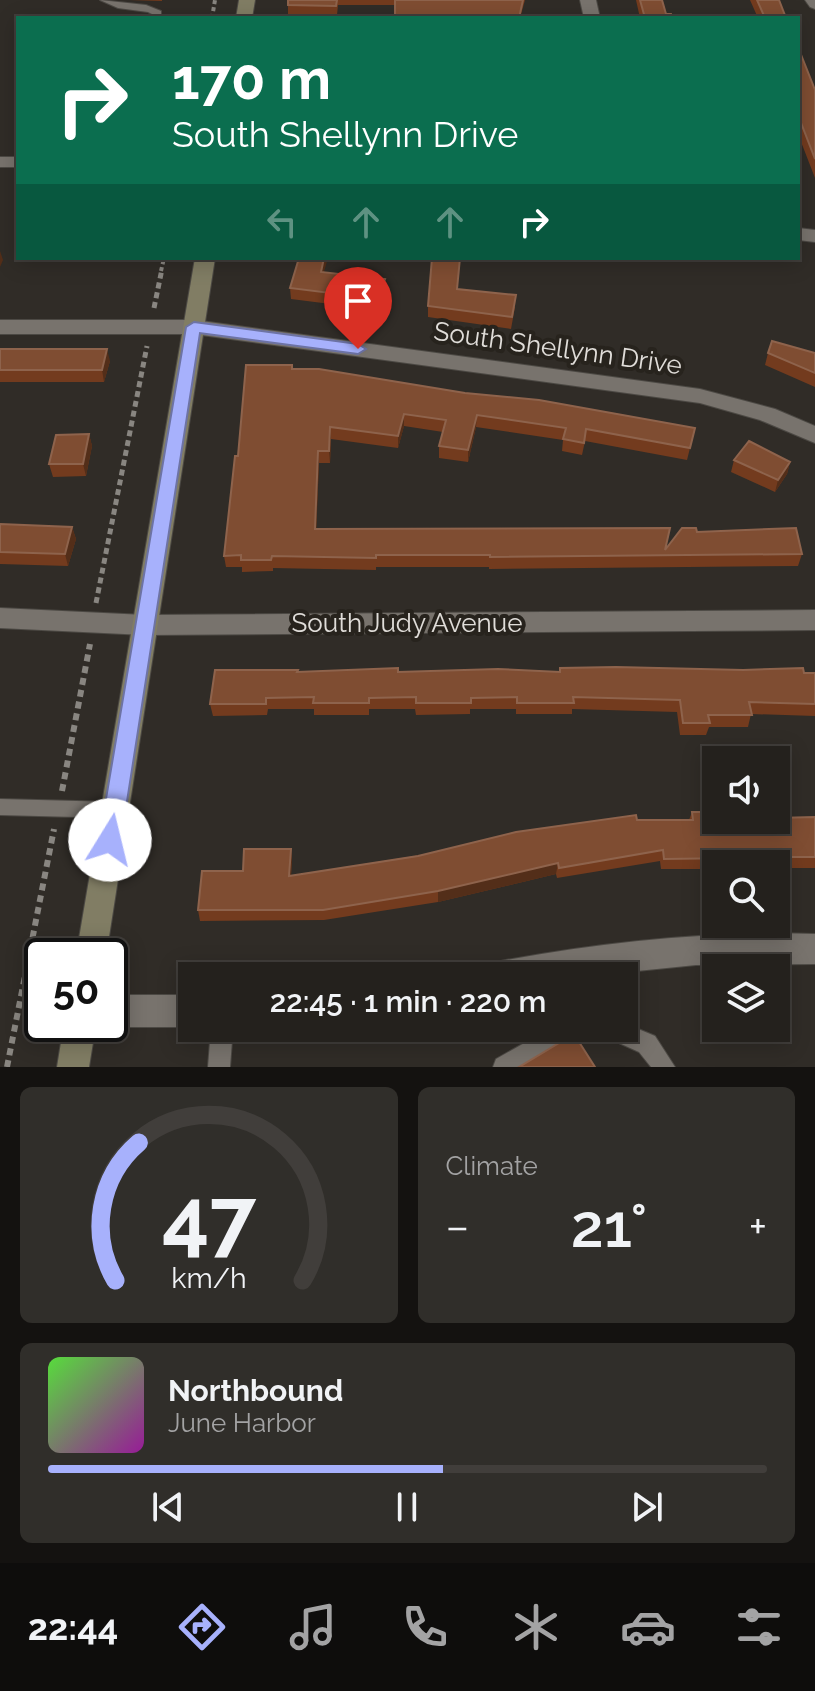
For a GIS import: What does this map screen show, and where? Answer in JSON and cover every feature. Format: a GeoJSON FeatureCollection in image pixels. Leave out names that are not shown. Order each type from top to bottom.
{"type":"FeatureCollection","features":[{"type":"Feature","properties":{"kind":"main road"},"geometry":{"type":"LineString","coordinates":[[94,938],[205,260]]}},
{"type":"Feature","properties":{"kind":"main road"},"geometry":{"type":"LineString","coordinates":[[73,1067],[77,1042]]}},
{"type":"Feature","properties":{"kind":"street","name":"South Shellynn Drive"},"geometry":{"type":"LineString","coordinates":[[0,327],[194,327],[700,396],[767,414],[815,435]]}},
{"type":"Feature","properties":{"kind":"street","name":"South Judy Avenue"},"geometry":{"type":"LineString","coordinates":[[0,618],[145,625],[815,620]]}},
{"type":"Feature","properties":{"kind":"street"},"geometry":{"type":"LineString","coordinates":[[608,962],[663,952],[815,949]]}},
{"type":"Feature","properties":{"kind":"street"},"geometry":{"type":"LineString","coordinates":[[128,1011],[178,1011]]}},
{"type":"Feature","properties":{"kind":"lane"},"geometry":{"type":"LineString","coordinates":[[105,0],[113,5],[152,8],[156,16]]}},
{"type":"Feature","properties":{"kind":"lane"},"geometry":{"type":"LineString","coordinates":[[0,807],[115,810]]}},
{"type":"Feature","properties":{"kind":"lane"},"geometry":{"type":"LineString","coordinates":[[638,1040],[647,1044],[664,1067]]}},
{"type":"Feature","properties":{"kind":"lane"},"geometry":{"type":"LineString","coordinates":[[219,1067],[221,1042]]}},
{"type":"Feature","properties":{"kind":"lane"},"geometry":{"type":"LineString","coordinates":[[504,1067],[548,1042]]}},
{"type":"Feature","properties":{"kind":"path"},"geometry":{"type":"LineString","coordinates":[[7,1067],[164,260]]}},
{"type":"Feature","properties":{"kind":"building"},"geometry":{"type":"Polygon","coordinates":[[[288,0],[337,0],[336,6],[288,5],[288,0]]]}},
{"type":"Feature","properties":{"kind":"building"},"geometry":{"type":"Polygon","coordinates":[[[395,0],[523,0],[519,16],[395,16],[395,0]]]}},
{"type":"Feature","properties":{"kind":"building"},"geometry":{"type":"Polygon","coordinates":[[[640,0],[662,0],[666,14],[672,16],[644,16],[640,0]]]}},
{"type":"Feature","properties":{"kind":"building"},"geometry":{"type":"Polygon","coordinates":[[[757,0],[779,0],[785,16],[764,16],[757,0]]]}},
{"type":"Feature","properties":{"kind":"building"},"geometry":{"type":"Polygon","coordinates":[[[800,52],[815,90],[815,159],[800,120],[800,52]]]}},
{"type":"Feature","properties":{"kind":"building"},"geometry":{"type":"Polygon","coordinates":[[[298,260],[324,260],[321,272],[385,279],[378,299],[290,288],[298,260]]]}},
{"type":"Feature","properties":{"kind":"building"},"geometry":{"type":"Polygon","coordinates":[[[432,260],[460,260],[457,289],[516,295],[512,317],[428,306],[432,260]]]}},
{"type":"Feature","properties":{"kind":"building"},"geometry":{"type":"Polygon","coordinates":[[[772,341],[815,353],[815,373],[768,353],[772,341]]]}},
{"type":"Feature","properties":{"kind":"building"},"geometry":{"type":"Polygon","coordinates":[[[0,349],[107,349],[102,370],[0,370],[0,349]]]}},
{"type":"Feature","properties":{"kind":"building"},"geometry":{"type":"Polygon","coordinates":[[[246,365],[292,365],[292,369],[319,369],[465,393],[539,400],[695,428],[690,448],[586,429],[584,443],[563,439],[566,428],[477,415],[468,450],[439,446],[446,420],[404,414],[398,436],[330,427],[329,451],[318,451],[315,529],[670,528],[665,550],[682,528],[696,528],[697,532],[796,528],[802,554],[272,556],[271,560],[241,560],[241,555],[224,556],[235,456],[238,456],[246,365]]]}},
{"type":"Feature","properties":{"kind":"building"},"geometry":{"type":"Polygon","coordinates":[[[89,434],[83,464],[49,464],[56,435],[89,434]]]}},
{"type":"Feature","properties":{"kind":"building"},"geometry":{"type":"Polygon","coordinates":[[[749,441],[790,462],[778,480],[734,460],[749,441]]]}},
{"type":"Feature","properties":{"kind":"building"},"geometry":{"type":"Polygon","coordinates":[[[0,524],[72,527],[65,554],[0,552],[0,524]]]}},
{"type":"Feature","properties":{"kind":"building"},"geometry":{"type":"Polygon","coordinates":[[[398,668],[398,672],[498,669],[560,672],[560,668],[803,668],[804,673],[815,673],[815,704],[749,702],[752,715],[708,715],[710,723],[683,723],[680,700],[573,697],[574,703],[517,703],[517,697],[471,698],[471,703],[416,703],[416,697],[369,698],[369,703],[313,703],[314,697],[266,698],[266,704],[210,704],[215,670],[297,672],[398,668]]]}},
{"type":"Feature","properties":{"kind":"building"},"geometry":{"type":"Polygon","coordinates":[[[692,812],[702,812],[702,834],[790,834],[790,818],[815,817],[815,857],[790,857],[790,850],[702,850],[702,858],[664,859],[663,850],[559,868],[558,863],[438,891],[323,910],[198,910],[202,871],[243,871],[244,849],[291,849],[289,876],[418,856],[516,832],[636,815],[637,820],[693,820],[692,812]]]}},
{"type":"Feature","properties":{"kind":"building"},"geometry":{"type":"Polygon","coordinates":[[[561,1042],[579,1042],[595,1067],[519,1067],[561,1042]]]}},
{"type":"Feature","properties":{"kind":"route"},"geometry":{"type":"LineString","coordinates":[[110,840],[194,327],[358,349]]}}]}
